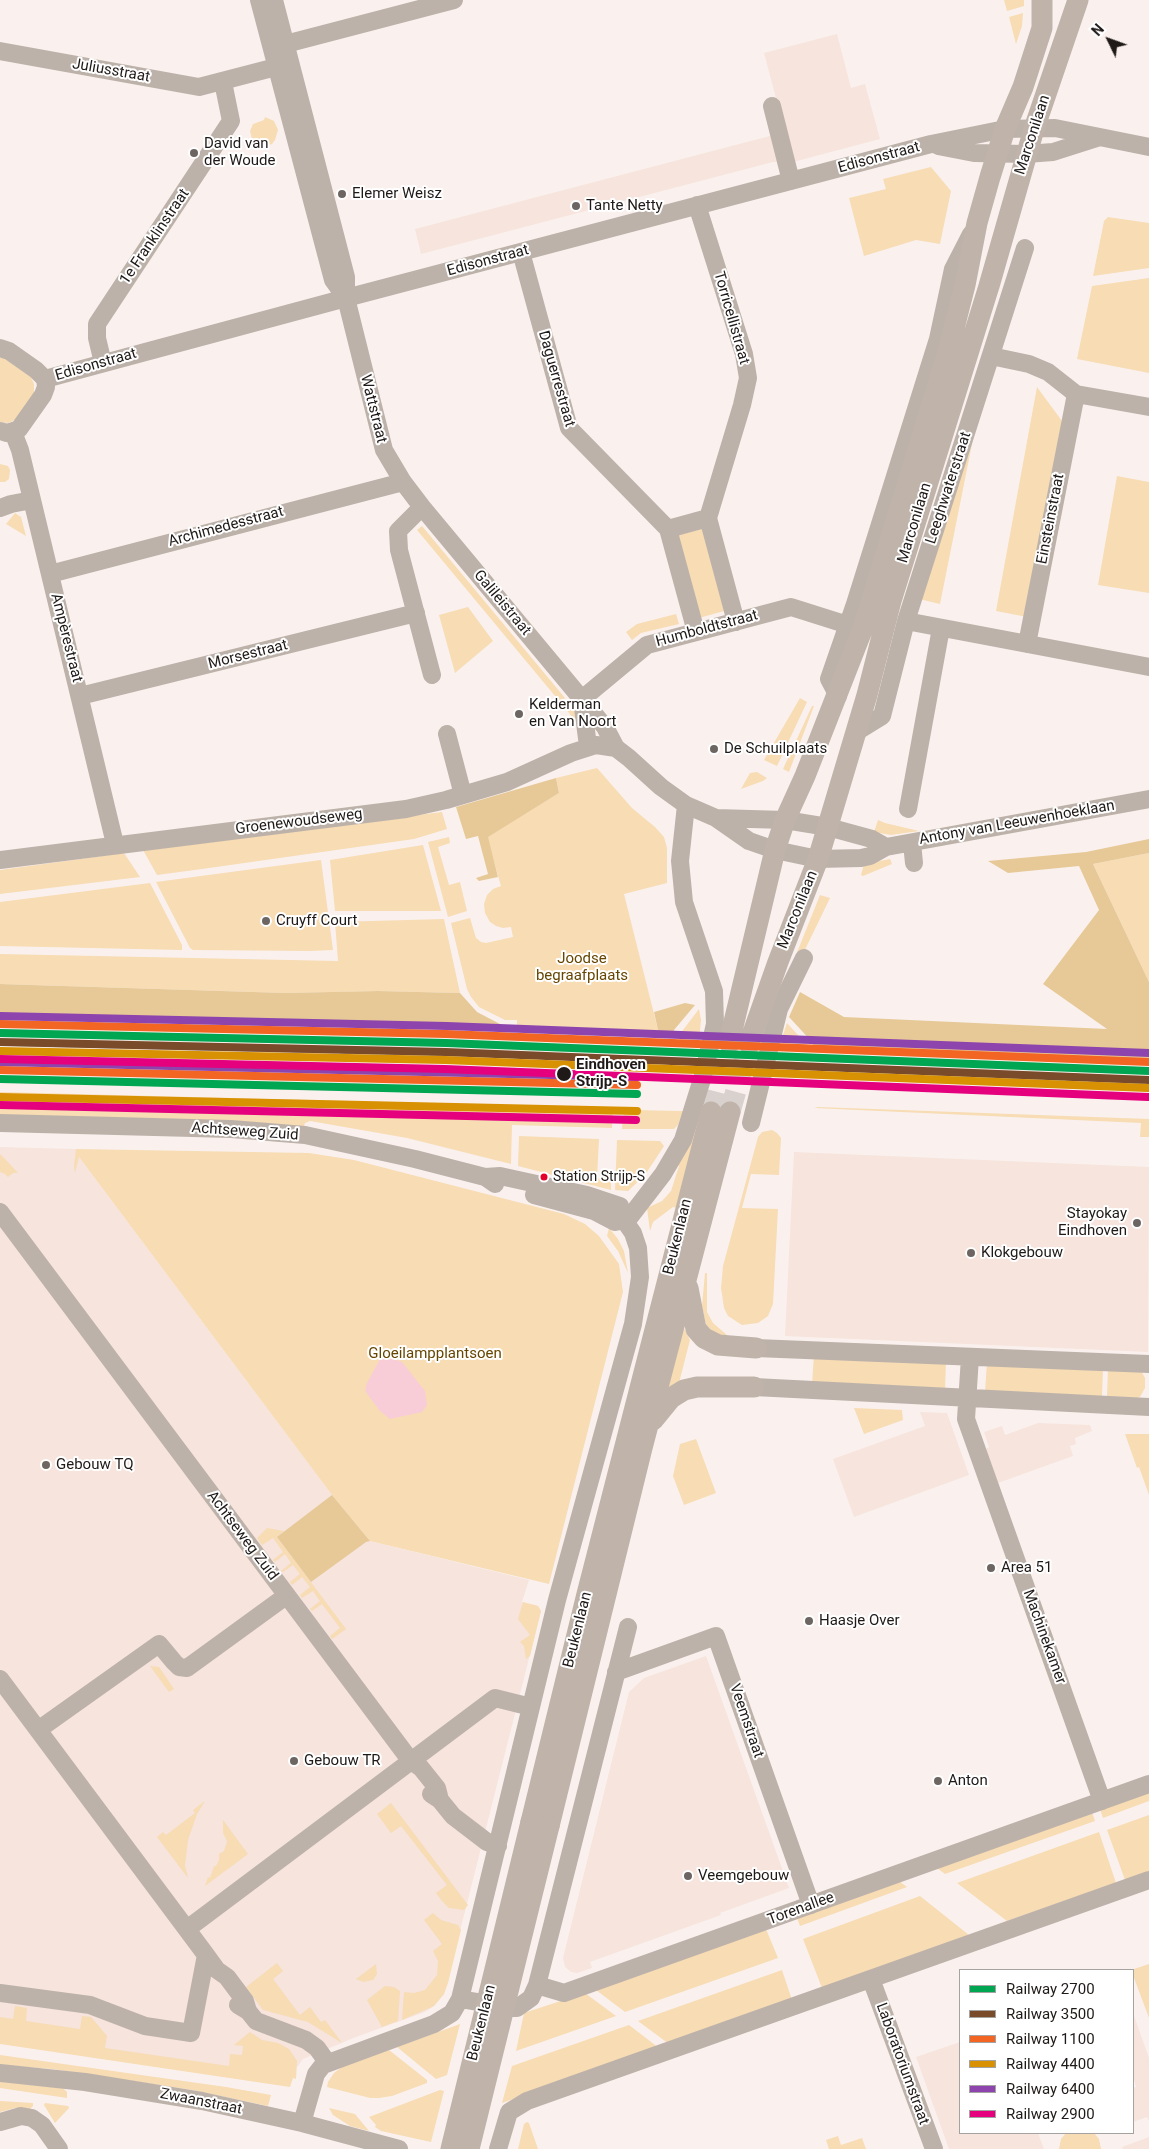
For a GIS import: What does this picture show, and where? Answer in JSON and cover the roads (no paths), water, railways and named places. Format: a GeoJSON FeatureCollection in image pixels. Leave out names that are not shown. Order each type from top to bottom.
{"type":"FeatureCollection","features":[{"type":"Feature","properties":{"kind":"main road","name":"Marconilaan"},"geometry":{"type":"LineString","coordinates":[[1042,0],[1042,28],[1023,87],[1005,129],[997,154],[977,222],[966,285],[949,348],[863,628],[838,696],[785,820],[775,850],[739,1044],[778,962],[818,859],[856,732],[891,602],[989,286],[1026,154],[1078,0]]}},
{"type":"Feature","properties":{"kind":"main road","name":"Beukenlaan"},"geometry":{"type":"LineString","coordinates":[[450,2149],[540,1824],[687,1278],[722,1118],[592,1575],[540,1824],[469,2149]]}},
{"type":"Feature","properties":{"kind":"main road"},"geometry":{"type":"LineString","coordinates":[[687,1278],[692,1316],[696,1329],[704,1338],[718,1345],[756,1348]]}},
{"type":"Feature","properties":{"kind":"main road"},"geometry":{"type":"LineString","coordinates":[[642,1448],[655,1416],[671,1398],[684,1390],[697,1387],[754,1387]]}},
{"type":"Feature","properties":{"kind":"street","name":"Wattstraat"},"geometry":{"type":"LineString","coordinates":[[259,0],[279,46],[346,277],[346,298],[384,450],[403,482],[422,507]]}},
{"type":"Feature","properties":{"kind":"street","name":"Wattstraat"},"geometry":{"type":"LineString","coordinates":[[274,0],[279,46],[276,67],[333,280],[346,298]]}},
{"type":"Feature","properties":{"kind":"street"},"geometry":{"type":"LineString","coordinates":[[279,46],[454,0]]}},
{"type":"Feature","properties":{"kind":"street","name":"Juliusstraat"},"geometry":{"type":"LineString","coordinates":[[0,51],[196,87],[276,67]]}},
{"type":"Feature","properties":{"kind":"street","name":"1e Franklinstraat"},"geometry":{"type":"LineString","coordinates":[[103,363],[97,338],[98,324],[228,128],[231,116],[222,82]]}},
{"type":"Feature","properties":{"kind":"street"},"geometry":{"type":"LineString","coordinates":[[772,106],[791,181]]}},
{"type":"Feature","properties":{"kind":"street","name":"Edisonstraat"},"geometry":{"type":"LineString","coordinates":[[45,379],[931,144],[1005,129],[1056,128],[1097,138],[1149,147]]}},
{"type":"Feature","properties":{"kind":"street","name":"Edisonstraat"},"geometry":{"type":"LineString","coordinates":[[931,144],[974,153],[1026,154],[1053,152],[1097,138]]}},
{"type":"Feature","properties":{"kind":"street","name":"Torricellistraat"},"geometry":{"type":"LineString","coordinates":[[697,205],[744,354],[748,378],[742,405],[708,518]]}},
{"type":"Feature","properties":{"kind":"street","name":"Marconilaan"},"geometry":{"type":"LineString","coordinates":[[838,696],[829,679],[848,625],[938,339],[953,269],[977,222]]}},
{"type":"Feature","properties":{"kind":"street","name":"Leeghwaterstraat"},"geometry":{"type":"LineString","coordinates":[[856,732],[882,716],[906,621],[1026,248]]}},
{"type":"Feature","properties":{"kind":"street","name":"Daguerrestraat"},"geometry":{"type":"LineString","coordinates":[[521,252],[569,428],[668,528]]}},
{"type":"Feature","properties":{"kind":"street"},"geometry":{"type":"LineString","coordinates":[[0,348],[9,351],[36,370],[45,379],[46,387],[25,423],[7,432]]}},
{"type":"Feature","properties":{"kind":"street"},"geometry":{"type":"LineString","coordinates":[[991,356],[1029,364],[1048,372],[1076,394],[1149,407]]}},
{"type":"Feature","properties":{"kind":"street","name":"Einsteinstraat"},"geometry":{"type":"LineString","coordinates":[[1026,644],[1076,394]]}},
{"type":"Feature","properties":{"kind":"street","name":"Ampèrestraat"},"geometry":{"type":"LineString","coordinates":[[7,432],[20,450],[115,844]]}},
{"type":"Feature","properties":{"kind":"street","name":"Archimedesstraat"},"geometry":{"type":"LineString","coordinates":[[50,574],[403,482]]}},
{"type":"Feature","properties":{"kind":"street"},"geometry":{"type":"LineString","coordinates":[[0,508],[32,500]]}},
{"type":"Feature","properties":{"kind":"street"},"geometry":{"type":"LineString","coordinates":[[422,507],[398,531],[399,550],[432,676]]}},
{"type":"Feature","properties":{"kind":"street","name":"Galileistraat"},"geometry":{"type":"LineString","coordinates":[[422,507],[605,726],[616,748],[661,787],[686,805],[716,818],[749,841],[775,850],[818,859]]}},
{"type":"Feature","properties":{"kind":"street"},"geometry":{"type":"LineString","coordinates":[[696,632],[668,528],[708,518],[736,622]]}},
{"type":"Feature","properties":{"kind":"street","name":"Humboldtstraat"},"geometry":{"type":"LineString","coordinates":[[582,699],[647,645],[791,607],[848,625]]}},
{"type":"Feature","properties":{"kind":"street","name":"Morsestraat"},"geometry":{"type":"LineString","coordinates":[[80,696],[416,614]]}},
{"type":"Feature","properties":{"kind":"street"},"geometry":{"type":"LineString","coordinates":[[906,621],[1149,667]]}},
{"type":"Feature","properties":{"kind":"street"},"geometry":{"type":"LineString","coordinates":[[908,809],[942,628]]}},
{"type":"Feature","properties":{"kind":"street"},"geometry":{"type":"LineString","coordinates":[[582,699],[588,746],[616,748]]}},
{"type":"Feature","properties":{"kind":"street"},"geometry":{"type":"LineString","coordinates":[[447,734],[463,796]]}},
{"type":"Feature","properties":{"kind":"street","name":"Groenewoudseweg"},"geometry":{"type":"LineString","coordinates":[[0,860],[406,808],[463,796],[508,782],[588,746]]}},
{"type":"Feature","properties":{"kind":"street","name":"Antony van Leeuwenhoeklaan"},"geometry":{"type":"LineString","coordinates":[[818,859],[861,858],[870,856],[886,847],[1149,799]]}},
{"type":"Feature","properties":{"kind":"street"},"geometry":{"type":"LineString","coordinates":[[625,1221],[677,1152],[690,1121],[715,1024],[715,1002],[710,976],[684,902],[680,861],[686,805]]}},
{"type":"Feature","properties":{"kind":"street","name":"Galileistraat"},"geometry":{"type":"LineString","coordinates":[[716,818],[785,820],[828,827]]}},
{"type":"Feature","properties":{"kind":"street"},"geometry":{"type":"LineString","coordinates":[[828,827],[872,839],[886,847]]}},
{"type":"Feature","properties":{"kind":"street"},"geometry":{"type":"LineString","coordinates":[[912,843],[914,863]]}},
{"type":"Feature","properties":{"kind":"street","name":"Marconilaan"},"geometry":{"type":"LineString","coordinates":[[751,1123],[779,1009],[804,958]]}},
{"type":"Feature","properties":{"kind":"street"},"geometry":{"type":"LineString","coordinates":[[778,962],[793,978]]}},
{"type":"Feature","properties":{"kind":"street","name":"Achtseweg Zuid"},"geometry":{"type":"LineString","coordinates":[[0,1122],[231,1129],[305,1135],[415,1158],[485,1178],[498,1186],[594,1211],[615,1222],[625,1221]]}},
{"type":"Feature","properties":{"kind":"street","name":"Achtseweg Zuid"},"geometry":{"type":"LineString","coordinates":[[0,1212],[410,1760],[421,1768],[437,1788],[440,1800],[453,1816],[487,1842],[498,1846]]}},
{"type":"Feature","properties":{"kind":"street","name":"Beukenlaan"},"geometry":{"type":"LineString","coordinates":[[327,2062],[434,2024],[452,2013],[460,1999],[558,1600],[632,1324],[640,1277],[639,1258],[636,1238],[625,1221]]}},
{"type":"Feature","properties":{"kind":"street"},"geometry":{"type":"LineString","coordinates":[[756,1348],[1149,1364]]}},
{"type":"Feature","properties":{"kind":"street","name":"Machinekamer"},"geometry":{"type":"LineString","coordinates":[[970,1357],[966,1419],[1102,1801]]}},
{"type":"Feature","properties":{"kind":"street"},"geometry":{"type":"LineString","coordinates":[[754,1387],[1149,1407]]}},
{"type":"Feature","properties":{"kind":"street","name":"Achtseweg Zuid"},"geometry":{"type":"LineString","coordinates":[[38,1730],[159,1644],[179,1667],[187,1668],[286,1596]]}},
{"type":"Feature","properties":{"kind":"street"},"geometry":{"type":"LineString","coordinates":[[460,1999],[496,2007],[517,2008],[531,1998],[537,1985],[628,1627]]}},
{"type":"Feature","properties":{"kind":"street","name":"Veemstraat"},"geometry":{"type":"LineString","coordinates":[[616,1672],[716,1636],[811,1906]]}},
{"type":"Feature","properties":{"kind":"street"},"geometry":{"type":"LineString","coordinates":[[0,1680],[217,1970],[227,1977],[245,2001],[248,2011],[261,2023],[297,2035],[312,2044],[327,2062],[316,2074],[302,2123]]}},
{"type":"Feature","properties":{"kind":"street"},"geometry":{"type":"LineString","coordinates":[[187,1929],[495,1698],[531,1707]]}},
{"type":"Feature","properties":{"kind":"street","name":"Torenallee"},"geometry":{"type":"LineString","coordinates":[[537,1985],[564,1993],[1149,1784]]}},
{"type":"Feature","properties":{"kind":"street"},"geometry":{"type":"LineString","coordinates":[[498,2149],[509,2112],[527,2101],[1149,1880]]}},
{"type":"Feature","properties":{"kind":"street"},"geometry":{"type":"LineString","coordinates":[[0,1993],[90,2005],[145,2026],[192,2033],[206,1955]]}},
{"type":"Feature","properties":{"kind":"street","name":"Laboratoriumstraat"},"geometry":{"type":"LineString","coordinates":[[871,1979],[934,2149]]}},
{"type":"Feature","properties":{"kind":"street","name":"Zwaanstraat"},"geometry":{"type":"LineString","coordinates":[[0,2073],[86,2082],[202,2101],[302,2123],[399,2149]]}},
{"type":"Feature","properties":{"kind":"street"},"geometry":{"type":"LineString","coordinates":[[0,2122],[21,2116],[32,2118],[42,2125],[59,2149]]}},
{"type":"Feature","properties":{"kind":"tunnel"},"geometry":{"type":"LineString","coordinates":[[711,1112],[729,1043]]}},
{"type":"Feature","properties":{"kind":"tunnel"},"geometry":{"type":"LineString","coordinates":[[730,1112],[749,1044]]}},
{"type":"Feature","properties":{"kind":"railway"},"geometry":{"type":"LineString","coordinates":[[0,1043],[543,1056],[1149,1082]]}},
{"type":"Feature","properties":{"kind":"rail line","name":"6400"},"geometry":{"type":"LineString","coordinates":[[0,1016],[447,1026],[1149,1053]]}},
{"type":"Feature","properties":{"kind":"rail line","name":"1100"},"geometry":{"type":"LineString","coordinates":[[0,1024],[446,1034],[1149,1062]]}},
{"type":"Feature","properties":{"kind":"rail line","name":"2700"},"geometry":{"type":"LineString","coordinates":[[0,1033],[446,1043],[1149,1071]]}},
{"type":"Feature","properties":{"kind":"rail line","name":"3500"},"geometry":{"type":"LineString","coordinates":[[0,1042],[446,1052],[1149,1080]]}},
{"type":"Feature","properties":{"kind":"rail line","name":"4400"},"geometry":{"type":"LineString","coordinates":[[0,1051],[445,1060],[1148,1088]]}},
{"type":"Feature","properties":{"kind":"rail line","name":"2900"},"geometry":{"type":"LineString","coordinates":[[0,1059],[445,1069],[1148,1097]]}},
{"type":"Feature","properties":{"kind":"rail line","name":"6400"},"geometry":{"type":"LineString","coordinates":[[0,1062],[637,1077]]}},
{"type":"Feature","properties":{"kind":"rail line","name":"1100"},"geometry":{"type":"LineString","coordinates":[[0,1070],[637,1085]]}},
{"type":"Feature","properties":{"kind":"rail line","name":"2700"},"geometry":{"type":"LineString","coordinates":[[0,1079],[637,1094]]}},
{"type":"Feature","properties":{"kind":"rail line","name":"4400"},"geometry":{"type":"LineString","coordinates":[[0,1097],[637,1111]]}},
{"type":"Feature","properties":{"kind":"rail line","name":"2900"},"geometry":{"type":"LineString","coordinates":[[0,1105],[636,1120]]}},
{"type":"Feature","properties":{"kind":"place","name":"David van der Woude"},"geometry":{"type":"Point","coordinates":[194,153]}},
{"type":"Feature","properties":{"kind":"place","name":"Elemer Weisz"},"geometry":{"type":"Point","coordinates":[342,194]}},
{"type":"Feature","properties":{"kind":"place","name":"Tante Netty"},"geometry":{"type":"Point","coordinates":[576,206]}},
{"type":"Feature","properties":{"kind":"place","name":"Kelderman en Van Noort"},"geometry":{"type":"Point","coordinates":[519,714]}},
{"type":"Feature","properties":{"kind":"place","name":"De Schuilplaats"},"geometry":{"type":"Point","coordinates":[714,749]}},
{"type":"Feature","properties":{"kind":"place","name":"Cruyff Court"},"geometry":{"type":"Point","coordinates":[266,921]}},
{"type":"Feature","properties":{"kind":"place","name":"Eindhoven Strijp-S"},"geometry":{"type":"Point","coordinates":[564,1074]}},
{"type":"Feature","properties":{"kind":"place","name":"Station Strijp-S"},"geometry":{"type":"Point","coordinates":[544,1177]}},
{"type":"Feature","properties":{"kind":"place","name":"Stayokay Eindhoven"},"geometry":{"type":"Point","coordinates":[1137,1223]}},
{"type":"Feature","properties":{"kind":"place","name":"Klokgebouw"},"geometry":{"type":"Point","coordinates":[971,1253]}},
{"type":"Feature","properties":{"kind":"place","name":"Gebouw TQ"},"geometry":{"type":"Point","coordinates":[46,1465]}},
{"type":"Feature","properties":{"kind":"place","name":"Area 51"},"geometry":{"type":"Point","coordinates":[991,1568]}},
{"type":"Feature","properties":{"kind":"place","name":"Haasje Over"},"geometry":{"type":"Point","coordinates":[809,1621]}},
{"type":"Feature","properties":{"kind":"place","name":"Gebouw TR"},"geometry":{"type":"Point","coordinates":[294,1761]}},
{"type":"Feature","properties":{"kind":"place","name":"Anton"},"geometry":{"type":"Point","coordinates":[938,1781]}},
{"type":"Feature","properties":{"kind":"place","name":"Veemgebouw"},"geometry":{"type":"Point","coordinates":[688,1876]}},
{"type":"Feature","properties":{"kind":"park label","name":"Joodse begraafplaats"},"geometry":{"type":"Point","coordinates":[582,968]}},
{"type":"Feature","properties":{"kind":"park label","name":"Gloeilampplantsoen"},"geometry":{"type":"Point","coordinates":[435,1354]}}]}
